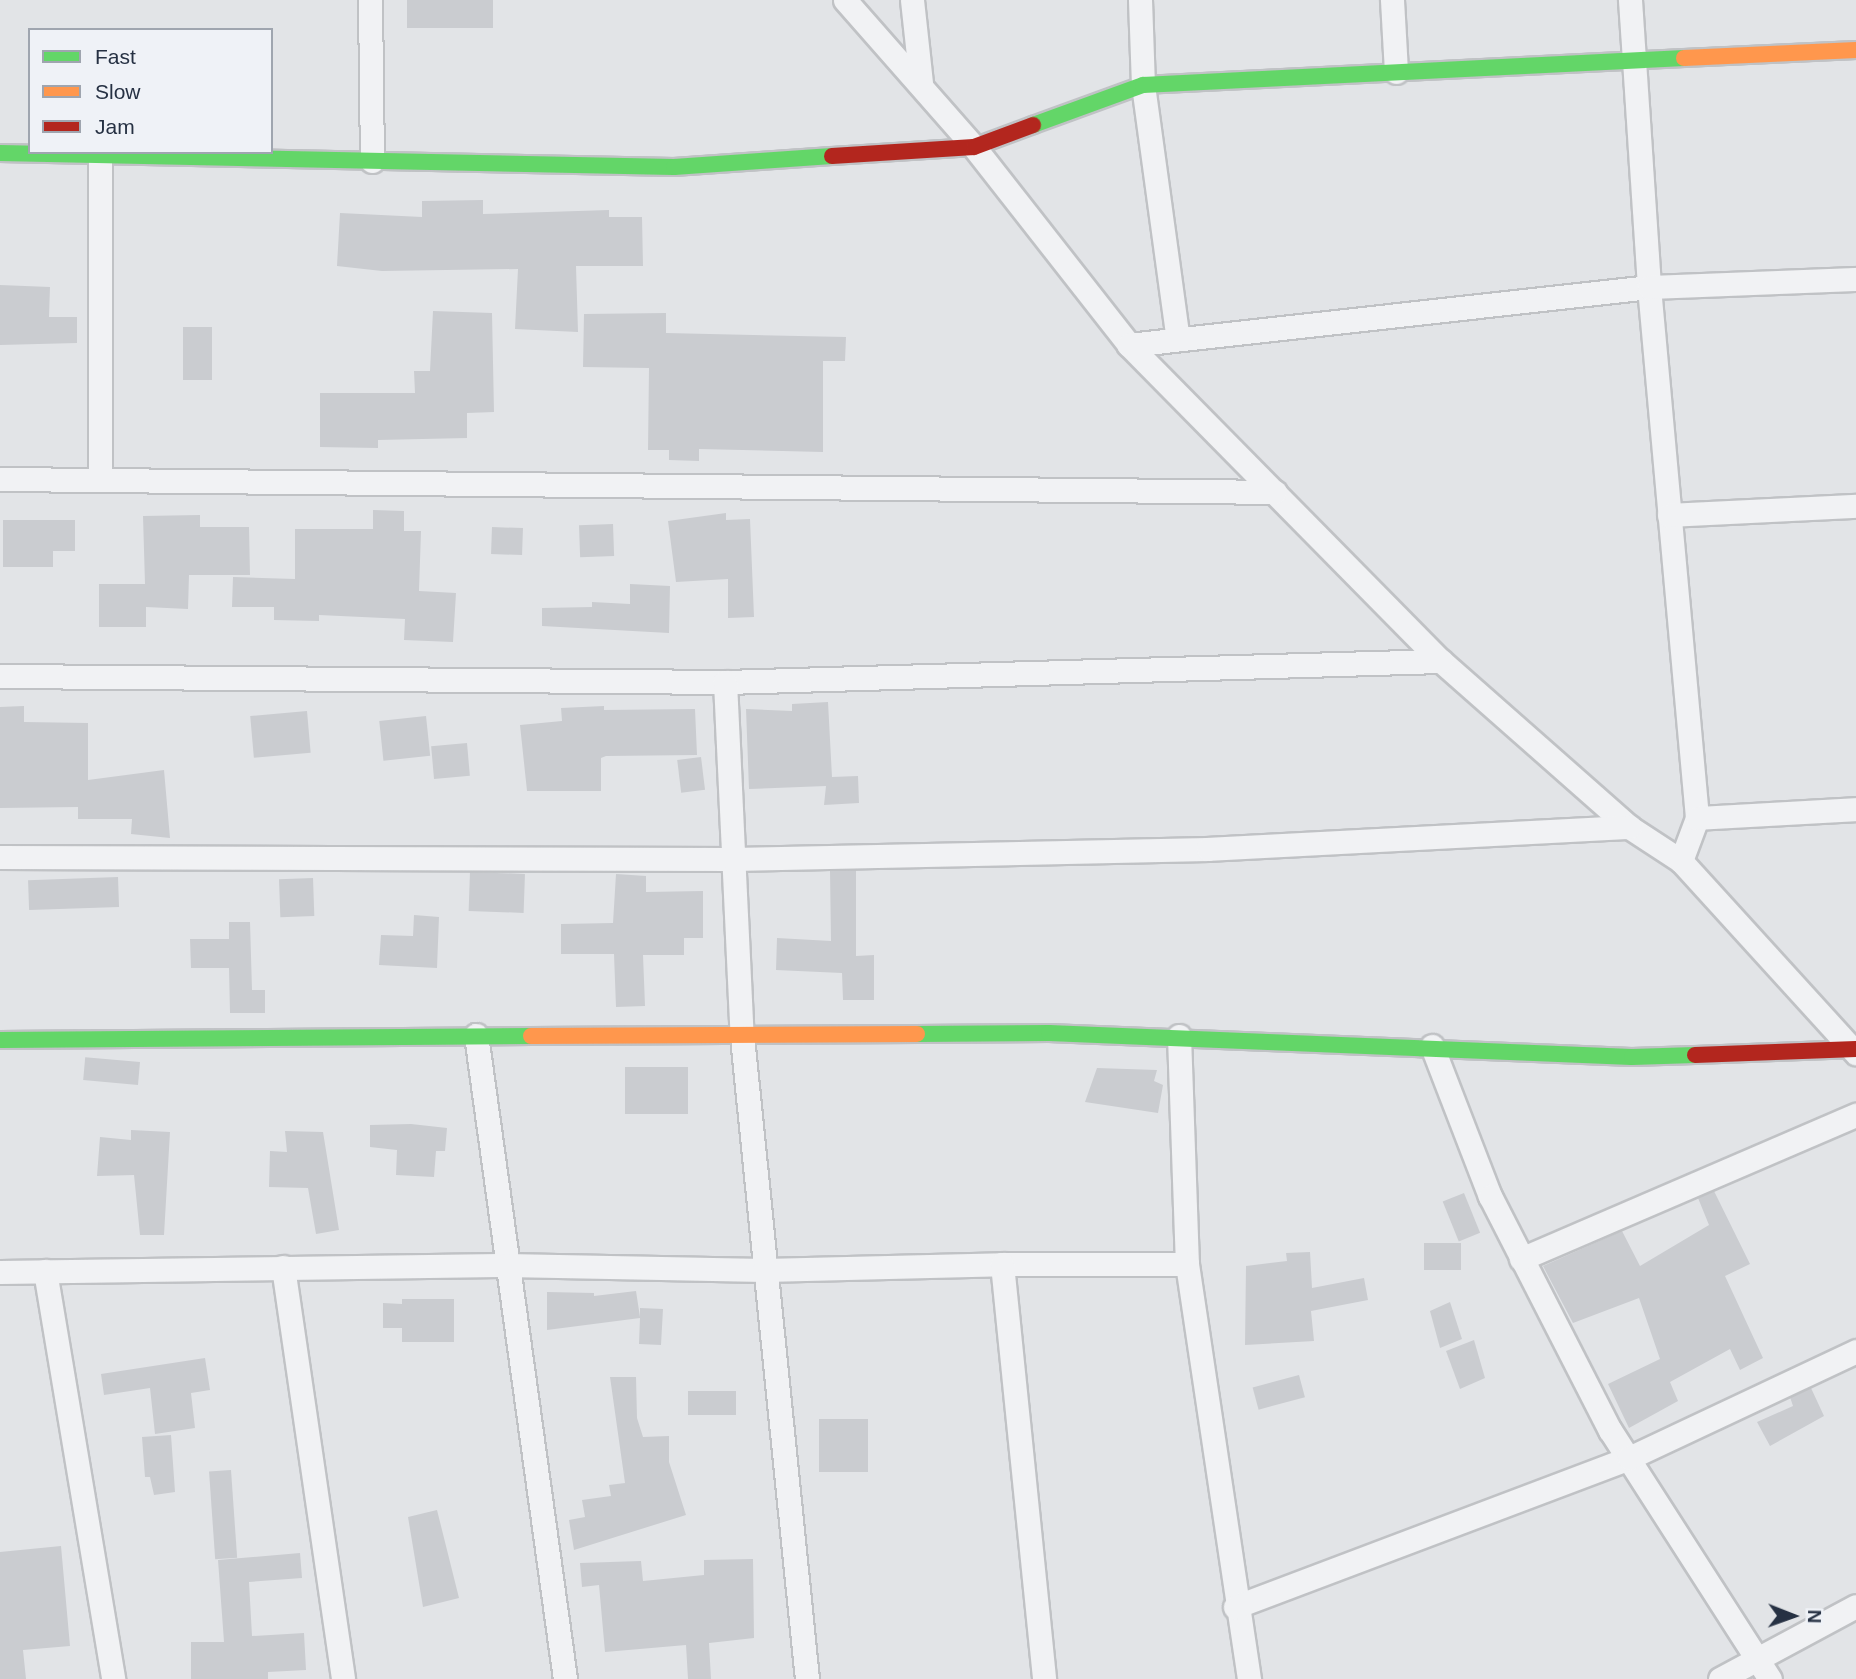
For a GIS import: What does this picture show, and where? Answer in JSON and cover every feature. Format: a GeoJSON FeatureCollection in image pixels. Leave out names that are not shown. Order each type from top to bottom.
{"type":"FeatureCollection","features":[{"type":"Feature","properties":{"kind":"street"},"geometry":{"type":"LineString","coordinates":[[370,0],[372,161]]}},
{"type":"Feature","properties":{"kind":"street"},"geometry":{"type":"LineString","coordinates":[[845,0],[921,83],[974,147],[1129,345],[1441,661],[1629,827],[1681,861],[1855,1051]]}},
{"type":"Feature","properties":{"kind":"street"},"geometry":{"type":"LineString","coordinates":[[912,0],[921,83]]}},
{"type":"Feature","properties":{"kind":"street"},"geometry":{"type":"LineString","coordinates":[[1140,0],[1143,85],[1178,339]]}},
{"type":"Feature","properties":{"kind":"street"},"geometry":{"type":"LineString","coordinates":[[1392,0],[1395,72]]}},
{"type":"Feature","properties":{"kind":"street"},"geometry":{"type":"LineString","coordinates":[[1630,0],[1631,60],[1648,287],[1697,818],[1681,861]]}},
{"type":"Feature","properties":{"kind":"street"},"geometry":{"type":"LineString","coordinates":[[50,154],[674,167],[974,147],[1143,85],[1856,50]]}},
{"type":"Feature","properties":{"kind":"street"},"geometry":{"type":"LineString","coordinates":[[0,153],[28,154]]}},
{"type":"Feature","properties":{"kind":"street"},"geometry":{"type":"LineString","coordinates":[[100,155],[100,480]]}},
{"type":"Feature","properties":{"kind":"street"},"geometry":{"type":"LineString","coordinates":[[1129,345],[1648,287],[1856,279]]}},
{"type":"Feature","properties":{"kind":"street"},"geometry":{"type":"LineString","coordinates":[[0,479],[1275,492]]}},
{"type":"Feature","properties":{"kind":"street"},"geometry":{"type":"LineString","coordinates":[[1669,515],[1856,506]]}},
{"type":"Feature","properties":{"kind":"street"},"geometry":{"type":"LineString","coordinates":[[0,676],[725,682],[1441,661]]}},
{"type":"Feature","properties":{"kind":"street"},"geometry":{"type":"LineString","coordinates":[[725,682],[742,1037],[807,1679]]}},
{"type":"Feature","properties":{"kind":"street"},"geometry":{"type":"LineString","coordinates":[[1697,818],[1856,809]]}},
{"type":"Feature","properties":{"kind":"street"},"geometry":{"type":"LineString","coordinates":[[0,857],[733,859],[1208,849],[1629,827]]}},
{"type":"Feature","properties":{"kind":"street"},"geometry":{"type":"LineString","coordinates":[[0,1040],[476,1035],[1178,1036],[1632,1057],[1855,1051]]}},
{"type":"Feature","properties":{"kind":"street"},"geometry":{"type":"LineString","coordinates":[[476,1035],[565,1679]]}},
{"type":"Feature","properties":{"kind":"street"},"geometry":{"type":"LineString","coordinates":[[1178,1036],[1187,1264],[1235,1607],[1249,1679]]}},
{"type":"Feature","properties":{"kind":"street"},"geometry":{"type":"LineString","coordinates":[[1432,1046],[1490,1196],[1521,1259],[1629,1458],[1754,1658],[1770,1679]]}},
{"type":"Feature","properties":{"kind":"street"},"geometry":{"type":"LineString","coordinates":[[1521,1259],[1856,1115]]}},
{"type":"Feature","properties":{"kind":"street"},"geometry":{"type":"LineString","coordinates":[[0,1272],[506,1265],[764,1270],[1002,1264],[1187,1264]]}},
{"type":"Feature","properties":{"kind":"street"},"geometry":{"type":"LineString","coordinates":[[1002,1264],[1044,1679]]}},
{"type":"Feature","properties":{"kind":"street"},"geometry":{"type":"LineString","coordinates":[[283,1267],[343,1679]]}},
{"type":"Feature","properties":{"kind":"street"},"geometry":{"type":"LineString","coordinates":[[45,1272],[113,1679]]}},
{"type":"Feature","properties":{"kind":"street"},"geometry":{"type":"LineString","coordinates":[[1235,1607],[1629,1458],[1856,1351]]}},
{"type":"Feature","properties":{"kind":"street"},"geometry":{"type":"LineString","coordinates":[[1720,1679],[1754,1658],[1856,1606]]}},
{"type":"Feature","properties":{"kind":"building"},"geometry":{"type":"Polygon","coordinates":[[[407,0],[493,0],[493,28],[407,28],[407,0]]]}},
{"type":"Feature","properties":{"kind":"building"},"geometry":{"type":"Polygon","coordinates":[[[483,200],[483,214],[609,210],[609,217],[642,217],[643,266],[576,266],[578,332],[515,329],[518,269],[382,271],[337,266],[340,213],[422,217],[422,201],[483,200]]]}},
{"type":"Feature","properties":{"kind":"building"},"geometry":{"type":"Polygon","coordinates":[[[0,285],[50,287],[49,317],[77,317],[77,343],[0,345],[0,285]]]}},
{"type":"Feature","properties":{"kind":"building"},"geometry":{"type":"Polygon","coordinates":[[[433,311],[492,313],[494,412],[467,413],[467,438],[378,440],[378,448],[320,447],[320,393],[415,393],[414,371],[430,371],[433,311]]]}},
{"type":"Feature","properties":{"kind":"building"},"geometry":{"type":"Polygon","coordinates":[[[666,313],[666,333],[846,337],[845,361],[823,361],[823,452],[699,449],[699,461],[669,460],[669,450],[648,450],[649,368],[583,367],[584,314],[666,313]]]}},
{"type":"Feature","properties":{"kind":"building"},"geometry":{"type":"Polygon","coordinates":[[[183,327],[212,327],[212,380],[183,380],[183,327]]]}},
{"type":"Feature","properties":{"kind":"building"},"geometry":{"type":"Polygon","coordinates":[[[373,510],[404,511],[404,531],[421,531],[419,591],[456,593],[453,642],[404,640],[405,619],[319,615],[319,621],[274,620],[274,607],[232,607],[233,577],[295,579],[295,529],[373,529],[373,510]]]}},
{"type":"Feature","properties":{"kind":"building"},"geometry":{"type":"Polygon","coordinates":[[[726,513],[726,520],[750,519],[754,617],[728,618],[728,579],[676,582],[668,521],[726,513]]]}},
{"type":"Feature","properties":{"kind":"building"},"geometry":{"type":"Polygon","coordinates":[[[200,515],[200,527],[249,527],[250,575],[189,575],[188,609],[146,607],[146,627],[99,627],[99,584],[145,584],[143,516],[200,515]]]}},
{"type":"Feature","properties":{"kind":"building"},"geometry":{"type":"Polygon","coordinates":[[[3,520],[75,520],[75,551],[53,551],[53,567],[3,567],[3,520]]]}},
{"type":"Feature","properties":{"kind":"building"},"geometry":{"type":"Polygon","coordinates":[[[613,524],[614,556],[580,557],[579,525],[613,524]]]}},
{"type":"Feature","properties":{"kind":"building"},"geometry":{"type":"Polygon","coordinates":[[[492,527],[523,528],[522,555],[491,554],[492,527]]]}},
{"type":"Feature","properties":{"kind":"building"},"geometry":{"type":"Polygon","coordinates":[[[630,584],[670,586],[669,633],[542,626],[542,608],[592,607],[592,602],[630,604],[630,584]]]}},
{"type":"Feature","properties":{"kind":"building"},"geometry":{"type":"Polygon","coordinates":[[[828,702],[832,777],[858,776],[859,803],[824,805],[826,786],[749,789],[746,709],[792,711],[792,704],[828,702]]]}},
{"type":"Feature","properties":{"kind":"building"},"geometry":{"type":"Polygon","coordinates":[[[24,706],[24,722],[88,723],[88,780],[164,770],[170,838],[131,834],[132,819],[78,819],[78,807],[0,808],[0,707],[24,706]]]}},
{"type":"Feature","properties":{"kind":"building"},"geometry":{"type":"Polygon","coordinates":[[[604,706],[604,710],[695,709],[697,755],[606,756],[601,758],[601,791],[527,791],[520,725],[562,721],[561,708],[604,706]]]}},
{"type":"Feature","properties":{"kind":"building"},"geometry":{"type":"Polygon","coordinates":[[[307,711],[311,753],[254,758],[250,716],[307,711]]]}},
{"type":"Feature","properties":{"kind":"building"},"geometry":{"type":"Polygon","coordinates":[[[426,716],[430,756],[383,761],[379,721],[426,716]]]}},
{"type":"Feature","properties":{"kind":"building"},"geometry":{"type":"Polygon","coordinates":[[[467,743],[470,776],[434,779],[431,746],[467,743]]]}},
{"type":"Feature","properties":{"kind":"building"},"geometry":{"type":"Polygon","coordinates":[[[701,757],[705,790],[681,793],[677,760],[701,757]]]}},
{"type":"Feature","properties":{"kind":"building"},"geometry":{"type":"Polygon","coordinates":[[[856,870],[856,956],[874,955],[874,1000],[843,1000],[842,973],[776,970],[777,938],[831,941],[830,871],[856,870]]]}},
{"type":"Feature","properties":{"kind":"building"},"geometry":{"type":"Polygon","coordinates":[[[470,872],[525,874],[524,913],[469,911],[470,872]]]}},
{"type":"Feature","properties":{"kind":"building"},"geometry":{"type":"Polygon","coordinates":[[[616,874],[646,876],[646,892],[703,891],[703,938],[684,938],[684,955],[643,955],[645,1006],[616,1007],[614,954],[561,954],[561,924],[613,923],[616,874]]]}},
{"type":"Feature","properties":{"kind":"building"},"geometry":{"type":"Polygon","coordinates":[[[118,877],[119,907],[29,910],[28,880],[118,877]]]}},
{"type":"Feature","properties":{"kind":"building"},"geometry":{"type":"Polygon","coordinates":[[[313,878],[314,916],[280,917],[279,879],[313,878]]]}},
{"type":"Feature","properties":{"kind":"building"},"geometry":{"type":"Polygon","coordinates":[[[414,915],[439,917],[437,968],[379,965],[381,935],[413,936],[414,915]]]}},
{"type":"Feature","properties":{"kind":"building"},"geometry":{"type":"Polygon","coordinates":[[[229,922],[250,922],[252,990],[265,990],[265,1013],[230,1013],[229,968],[191,968],[190,939],[229,939],[229,922]]]}},
{"type":"Feature","properties":{"kind":"building"},"geometry":{"type":"Polygon","coordinates":[[[85,1057],[140,1062],[138,1085],[83,1080],[85,1057]]]}},
{"type":"Feature","properties":{"kind":"building"},"geometry":{"type":"Polygon","coordinates":[[[625,1067],[688,1067],[688,1114],[625,1114],[625,1067]]]}},
{"type":"Feature","properties":{"kind":"building"},"geometry":{"type":"Polygon","coordinates":[[[1097,1068],[1157,1070],[1154,1081],[1163,1085],[1158,1113],[1085,1102],[1097,1068]]]}},
{"type":"Feature","properties":{"kind":"building"},"geometry":{"type":"Polygon","coordinates":[[[411,1124],[447,1128],[445,1151],[436,1151],[434,1177],[396,1175],[397,1150],[370,1147],[370,1125],[411,1124]]]}},
{"type":"Feature","properties":{"kind":"building"},"geometry":{"type":"Polygon","coordinates":[[[131,1130],[170,1132],[164,1235],[140,1235],[134,1175],[97,1176],[100,1137],[131,1140],[131,1130]]]}},
{"type":"Feature","properties":{"kind":"building"},"geometry":{"type":"Polygon","coordinates":[[[285,1131],[323,1132],[339,1230],[316,1234],[308,1188],[269,1187],[270,1151],[287,1152],[285,1131]]]}},
{"type":"Feature","properties":{"kind":"building"},"geometry":{"type":"Polygon","coordinates":[[[1714,1191],[1750,1264],[1725,1276],[1763,1358],[1740,1370],[1730,1349],[1670,1382],[1678,1401],[1629,1428],[1608,1384],[1660,1359],[1639,1298],[1573,1323],[1543,1266],[1622,1231],[1640,1266],[1709,1225],[1698,1198],[1714,1191]]]}},
{"type":"Feature","properties":{"kind":"building"},"geometry":{"type":"Polygon","coordinates":[[[1464,1193],[1480,1233],[1459,1241],[1443,1202],[1464,1193]]]}},
{"type":"Feature","properties":{"kind":"building"},"geometry":{"type":"Polygon","coordinates":[[[1424,1243],[1461,1243],[1461,1270],[1424,1270],[1424,1243]]]}},
{"type":"Feature","properties":{"kind":"building"},"geometry":{"type":"Polygon","coordinates":[[[1310,1252],[1312,1288],[1364,1278],[1368,1300],[1311,1311],[1314,1341],[1245,1345],[1246,1266],[1287,1261],[1286,1253],[1310,1252]]]}},
{"type":"Feature","properties":{"kind":"building"},"geometry":{"type":"Polygon","coordinates":[[[636,1291],[640,1317],[640,1308],[663,1309],[661,1345],[639,1344],[640,1318],[547,1330],[547,1292],[594,1293],[594,1296],[636,1291]]]}},
{"type":"Feature","properties":{"kind":"building"},"geometry":{"type":"Polygon","coordinates":[[[402,1299],[454,1299],[454,1342],[402,1342],[402,1328],[383,1328],[383,1303],[402,1304],[402,1299]]]}},
{"type":"Feature","properties":{"kind":"building"},"geometry":{"type":"Polygon","coordinates":[[[1450,1302],[1462,1339],[1440,1348],[1430,1311],[1450,1302]]]}},
{"type":"Feature","properties":{"kind":"building"},"geometry":{"type":"Polygon","coordinates":[[[1474,1340],[1485,1378],[1460,1389],[1446,1351],[1474,1340]]]}},
{"type":"Feature","properties":{"kind":"building"},"geometry":{"type":"Polygon","coordinates":[[[205,1358],[210,1390],[191,1393],[195,1428],[155,1434],[150,1388],[104,1395],[101,1374],[205,1358]]]}},
{"type":"Feature","properties":{"kind":"building"},"geometry":{"type":"Polygon","coordinates":[[[1299,1375],[1305,1397],[1259,1410],[1253,1387],[1299,1375]]]}},
{"type":"Feature","properties":{"kind":"building"},"geometry":{"type":"Polygon","coordinates":[[[610,1377],[636,1377],[637,1418],[643,1437],[669,1436],[669,1462],[686,1515],[574,1550],[569,1520],[585,1517],[582,1500],[611,1496],[609,1485],[625,1483],[610,1377]]]}},
{"type":"Feature","properties":{"kind":"building"},"geometry":{"type":"Polygon","coordinates":[[[1811,1388],[1824,1416],[1770,1446],[1757,1422],[1793,1406],[1790,1397],[1811,1388]]]}},
{"type":"Feature","properties":{"kind":"building"},"geometry":{"type":"Polygon","coordinates":[[[688,1391],[736,1391],[736,1415],[688,1415],[688,1391]]]}},
{"type":"Feature","properties":{"kind":"building"},"geometry":{"type":"Polygon","coordinates":[[[819,1419],[868,1419],[868,1472],[819,1472],[819,1419]]]}},
{"type":"Feature","properties":{"kind":"building"},"geometry":{"type":"Polygon","coordinates":[[[171,1435],[175,1492],[154,1495],[150,1477],[145,1477],[142,1437],[171,1435]]]}},
{"type":"Feature","properties":{"kind":"building"},"geometry":{"type":"Polygon","coordinates":[[[231,1470],[237,1558],[215,1559],[209,1472],[231,1470]]]}},
{"type":"Feature","properties":{"kind":"building"},"geometry":{"type":"Polygon","coordinates":[[[437,1510],[459,1598],[423,1607],[408,1517],[437,1510]]]}},
{"type":"Feature","properties":{"kind":"building"},"geometry":{"type":"Polygon","coordinates":[[[61,1546],[70,1646],[23,1650],[26,1679],[0,1679],[0,1552],[61,1546]]]}},
{"type":"Feature","properties":{"kind":"building"},"geometry":{"type":"Polygon","coordinates":[[[300,1553],[302,1578],[249,1582],[252,1636],[304,1633],[306,1670],[268,1672],[268,1679],[191,1679],[191,1642],[224,1642],[218,1560],[300,1553]]]}},
{"type":"Feature","properties":{"kind":"building"},"geometry":{"type":"Polygon","coordinates":[[[753,1559],[754,1638],[709,1643],[711,1679],[688,1679],[686,1645],[605,1652],[599,1585],[582,1587],[580,1563],[641,1561],[643,1581],[704,1575],[704,1560],[753,1559]]]}},
{"type":"Feature","properties":{"kind":"traffic: fast"},"geometry":{"type":"LineString","coordinates":[[1033,125],[1143,85],[1684,58]]}},
{"type":"Feature","properties":{"kind":"traffic: fast"},"geometry":{"type":"LineString","coordinates":[[0,153],[28,154]]}},
{"type":"Feature","properties":{"kind":"traffic: fast"},"geometry":{"type":"LineString","coordinates":[[48,154],[674,167],[832,156]]}},
{"type":"Feature","properties":{"kind":"traffic: fast"},"geometry":{"type":"LineString","coordinates":[[917,1034],[1049,1033],[1632,1057],[1695,1055]]}},
{"type":"Feature","properties":{"kind":"traffic: fast"},"geometry":{"type":"LineString","coordinates":[[0,1040],[531,1036]]}},
{"type":"Feature","properties":{"kind":"traffic: slow"},"geometry":{"type":"LineString","coordinates":[[1684,58],[1856,50]]}},
{"type":"Feature","properties":{"kind":"traffic: slow"},"geometry":{"type":"LineString","coordinates":[[531,1036],[917,1034]]}},
{"type":"Feature","properties":{"kind":"traffic: jam"},"geometry":{"type":"LineString","coordinates":[[832,156],[974,147],[1033,125]]}},
{"type":"Feature","properties":{"kind":"traffic: jam"},"geometry":{"type":"LineString","coordinates":[[1695,1055],[1856,1049]]}}]}
